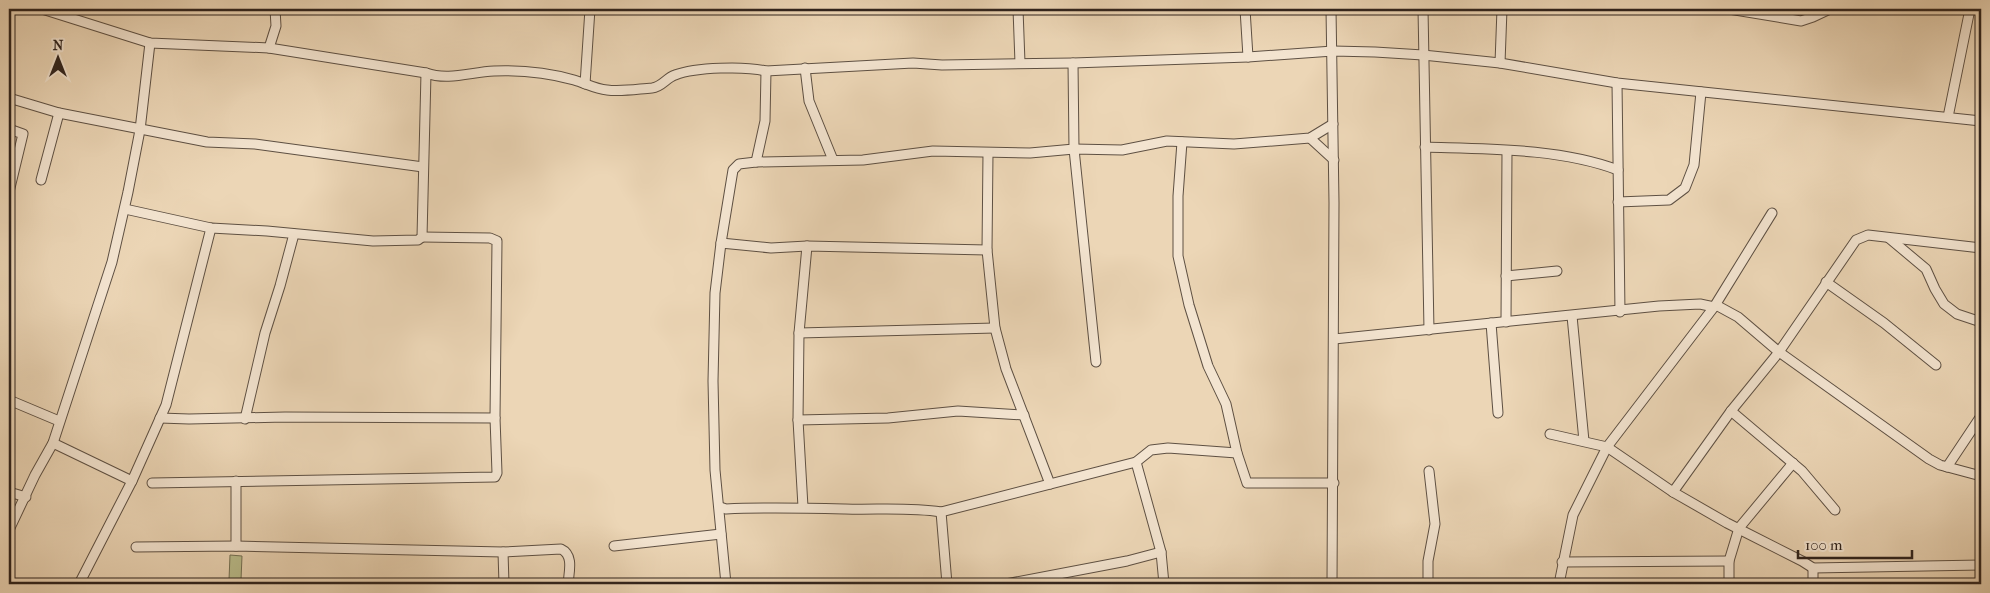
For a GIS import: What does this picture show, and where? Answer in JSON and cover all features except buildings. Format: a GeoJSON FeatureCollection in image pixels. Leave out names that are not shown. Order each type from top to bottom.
{"type":"FeatureCollection","features":[{"type":"Feature","properties":{"kind":"street"},"geometry":{"type":"LineString","coordinates":[[42,9],[150,43],[269,48],[450,77],[474,72],[517,71],[546,75],[609,91],[656,88],[674,75],[694,71],[751,67],[766,71],[913,63],[942,65],[1073,63],[1248,57],[1333,51],[1423,55],[1500,63],[1617,83],[1981,121]]}},
{"type":"Feature","properties":{"kind":"street"},"geometry":{"type":"LineString","coordinates":[[269,48],[276,26],[275,9]]}},
{"type":"Feature","properties":{"kind":"street"},"geometry":{"type":"LineString","coordinates":[[585,84],[590,9]]}},
{"type":"Feature","properties":{"kind":"street"},"geometry":{"type":"LineString","coordinates":[[1018,9],[1020,63]]}},
{"type":"Feature","properties":{"kind":"street"},"geometry":{"type":"LineString","coordinates":[[1245,9],[1248,57]]}},
{"type":"Feature","properties":{"kind":"street"},"geometry":{"type":"LineString","coordinates":[[1331,9],[1334,160],[1334,482],[1332,584]]}},
{"type":"Feature","properties":{"kind":"street"},"geometry":{"type":"LineString","coordinates":[[1423,9],[1429,330]]}},
{"type":"Feature","properties":{"kind":"street"},"geometry":{"type":"LineString","coordinates":[[1500,63],[1502,9]]}},
{"type":"Feature","properties":{"kind":"street"},"geometry":{"type":"LineString","coordinates":[[1729,9],[1801,21],[1830,9]]}},
{"type":"Feature","properties":{"kind":"street"},"geometry":{"type":"LineString","coordinates":[[1948,118],[1970,9]]}},
{"type":"Feature","properties":{"kind":"street"},"geometry":{"type":"LineString","coordinates":[[9,530],[53,443],[112,262],[125,210],[140,130],[150,43]]}},
{"type":"Feature","properties":{"kind":"street"},"geometry":{"type":"LineString","coordinates":[[1073,63],[1074,149],[1096,362]]}},
{"type":"Feature","properties":{"kind":"street"},"geometry":{"type":"LineString","coordinates":[[806,68],[809,101],[833,160]]}},
{"type":"Feature","properties":{"kind":"street"},"geometry":{"type":"LineString","coordinates":[[756,162],[765,121],[766,71]]}},
{"type":"Feature","properties":{"kind":"street"},"geometry":{"type":"LineString","coordinates":[[422,236],[426,73]]}},
{"type":"Feature","properties":{"kind":"street"},"geometry":{"type":"LineString","coordinates":[[1617,83],[1620,312]]}},
{"type":"Feature","properties":{"kind":"street"},"geometry":{"type":"LineString","coordinates":[[1618,202],[1669,200],[1685,188],[1694,165],[1701,92]]}},
{"type":"Feature","properties":{"kind":"street"},"geometry":{"type":"LineString","coordinates":[[9,98],[59,113],[207,142],[255,144],[423,167]]}},
{"type":"Feature","properties":{"kind":"street"},"geometry":{"type":"LineString","coordinates":[[41,180],[59,113]]}},
{"type":"Feature","properties":{"kind":"street"},"geometry":{"type":"LineString","coordinates":[[726,584],[715,470],[713,381],[715,293],[733,170],[739,164],[863,160],[933,150],[1030,154],[1074,149],[1122,150],[1167,141],[1234,144],[1310,138],[1333,124]]}},
{"type":"Feature","properties":{"kind":"street"},"geometry":{"type":"LineString","coordinates":[[9,129],[23,134],[9,192]]}},
{"type":"Feature","properties":{"kind":"street"},"geometry":{"type":"LineString","coordinates":[[1310,138],[1334,160]]}},
{"type":"Feature","properties":{"kind":"street"},"geometry":{"type":"LineString","coordinates":[[1182,142],[1178,196],[1178,256],[1189,305],[1208,366],[1226,404],[1236,453],[1247,483],[1334,482]]}},
{"type":"Feature","properties":{"kind":"street"},"geometry":{"type":"LineString","coordinates":[[1425,147],[1507,150],[1585,159],[1618,170]]}},
{"type":"Feature","properties":{"kind":"street"},"geometry":{"type":"LineString","coordinates":[[1506,322],[1507,150]]}},
{"type":"Feature","properties":{"kind":"street"},"geometry":{"type":"LineString","coordinates":[[988,153],[987,250],[995,328],[1006,369],[1050,484]]}},
{"type":"Feature","properties":{"kind":"street"},"geometry":{"type":"LineString","coordinates":[[125,210],[211,228],[373,241],[413,241],[422,236],[490,238],[496,241],[495,418],[497,474],[495,477],[152,483]]}},
{"type":"Feature","properties":{"kind":"street"},"geometry":{"type":"LineString","coordinates":[[1558,584],[1573,515],[1607,447],[1714,307],[1772,214]]}},
{"type":"Feature","properties":{"kind":"street"},"geometry":{"type":"LineString","coordinates":[[79,584],[132,481],[160,418],[173,383],[211,228]]}},
{"type":"Feature","properties":{"kind":"street"},"geometry":{"type":"LineString","coordinates":[[244,419],[265,333],[294,234]]}},
{"type":"Feature","properties":{"kind":"street"},"geometry":{"type":"LineString","coordinates":[[1673,492],[1731,411],[1779,352],[1856,240],[1868,235],[1981,248]]}},
{"type":"Feature","properties":{"kind":"street"},"geometry":{"type":"LineString","coordinates":[[1888,237],[1926,269],[1944,304],[1957,314],[1981,322]]}},
{"type":"Feature","properties":{"kind":"street"},"geometry":{"type":"LineString","coordinates":[[721,243],[771,248],[807,246],[987,250]]}},
{"type":"Feature","properties":{"kind":"street"},"geometry":{"type":"LineString","coordinates":[[803,507],[798,420],[799,333],[807,246]]}},
{"type":"Feature","properties":{"kind":"street"},"geometry":{"type":"LineString","coordinates":[[1506,276],[1557,271]]}},
{"type":"Feature","properties":{"kind":"street"},"geometry":{"type":"LineString","coordinates":[[1826,282],[1884,323],[1936,365]]}},
{"type":"Feature","properties":{"kind":"street"},"geometry":{"type":"LineString","coordinates":[[1334,339],[1687,304],[1714,307],[1716,305],[1723,307],[1738,317],[1779,352],[1929,459],[1947,467],[1981,476]]}},
{"type":"Feature","properties":{"kind":"street"},"geometry":{"type":"LineString","coordinates":[[1572,316],[1584,440]]}},
{"type":"Feature","properties":{"kind":"street"},"geometry":{"type":"LineString","coordinates":[[1491,323],[1498,413]]}},
{"type":"Feature","properties":{"kind":"street"},"geometry":{"type":"LineString","coordinates":[[799,333],[995,328]]}},
{"type":"Feature","properties":{"kind":"street"},"geometry":{"type":"LineString","coordinates":[[9,400],[60,421]]}},
{"type":"Feature","properties":{"kind":"street"},"geometry":{"type":"LineString","coordinates":[[1731,411],[1802,471],[1835,510]]}},
{"type":"Feature","properties":{"kind":"street"},"geometry":{"type":"LineString","coordinates":[[798,420],[888,418],[958,412],[1024,415]]}},
{"type":"Feature","properties":{"kind":"street"},"geometry":{"type":"LineString","coordinates":[[1947,467],[1981,416]]}},
{"type":"Feature","properties":{"kind":"street"},"geometry":{"type":"LineString","coordinates":[[160,418],[189,420],[495,418]]}},
{"type":"Feature","properties":{"kind":"street"},"geometry":{"type":"LineString","coordinates":[[1550,434],[1584,440],[1607,447],[1673,492],[1813,568],[1981,565]]}},
{"type":"Feature","properties":{"kind":"street"},"geometry":{"type":"LineString","coordinates":[[53,443],[132,481]]}},
{"type":"Feature","properties":{"kind":"street"},"geometry":{"type":"LineString","coordinates":[[720,507],[726,509],[803,507],[918,509],[940,512],[1136,462],[1151,450],[1168,448],[1236,453]]}},
{"type":"Feature","properties":{"kind":"street"},"geometry":{"type":"LineString","coordinates":[[1136,462],[1161,552],[1164,584]]}},
{"type":"Feature","properties":{"kind":"street"},"geometry":{"type":"LineString","coordinates":[[1728,584],[1729,561],[1739,528],[1793,463]]}},
{"type":"Feature","properties":{"kind":"street"},"geometry":{"type":"LineString","coordinates":[[1428,584],[1428,561],[1435,524],[1429,471]]}},
{"type":"Feature","properties":{"kind":"street"},"geometry":{"type":"LineString","coordinates":[[236,481],[236,546]]}},
{"type":"Feature","properties":{"kind":"street"},"geometry":{"type":"LineString","coordinates":[[9,492],[26,497]]}},
{"type":"Feature","properties":{"kind":"street"},"geometry":{"type":"LineString","coordinates":[[940,512],[947,584]]}},
{"type":"Feature","properties":{"kind":"street"},"geometry":{"type":"LineString","coordinates":[[614,546],[721,534]]}},
{"type":"Feature","properties":{"kind":"street"},"geometry":{"type":"LineString","coordinates":[[136,546],[236,546],[503,552],[561,549],[567,551],[570,557],[568,584]]}},
{"type":"Feature","properties":{"kind":"street"},"geometry":{"type":"LineString","coordinates":[[503,552],[504,584]]}},
{"type":"Feature","properties":{"kind":"street"},"geometry":{"type":"LineString","coordinates":[[1006,584],[1038,582],[1161,552]]}},
{"type":"Feature","properties":{"kind":"street"},"geometry":{"type":"LineString","coordinates":[[1562,562],[1729,561]]}},
{"type":"Feature","properties":{"kind":"street"},"geometry":{"type":"LineString","coordinates":[[1813,568],[1813,584]]}},
{"type":"Feature","properties":{"kind":"green space"},"geometry":{"type":"Polygon","coordinates":[[[230,555],[242,556],[241,580],[229,580],[230,555]]]}}]}
